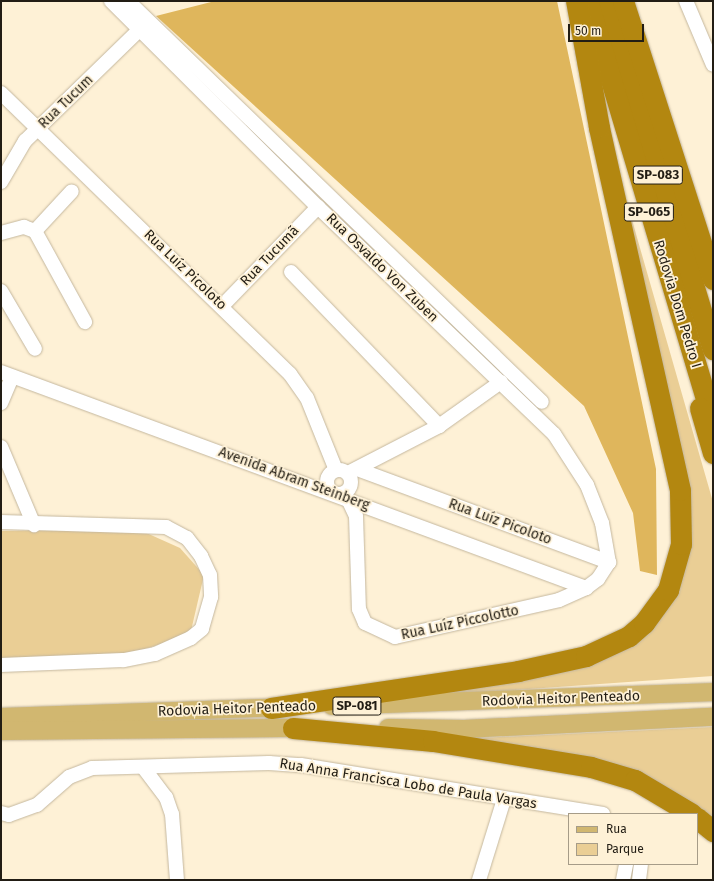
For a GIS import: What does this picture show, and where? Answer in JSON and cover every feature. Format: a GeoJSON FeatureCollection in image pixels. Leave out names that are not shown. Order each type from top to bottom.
{"type":"FeatureCollection","features":[{"type":"Feature","properties":{"kind":"highway"},"geometry":{"type":"LineString","coordinates":[[271,708],[518,671],[586,656],[629,636],[644,623],[668,590],[681,544],[680,490],[599,127],[576,1]]}},
{"type":"Feature","properties":{"kind":"highway","name":"Rodovia Dom Pedro I"},"geometry":{"type":"LineString","coordinates":[[588,1],[638,176],[713,421]]}},
{"type":"Feature","properties":{"kind":"highway","name":"SP-083"},"geometry":{"type":"LineString","coordinates":[[607,1],[713,349]]}},
{"type":"Feature","properties":{"kind":"highway","name":"SP-065"},"geometry":{"type":"LineString","coordinates":[[623,1],[652,81],[713,279]]}},
{"type":"Feature","properties":{"kind":"highway"},"geometry":{"type":"LineString","coordinates":[[652,81],[682,153],[713,252]]}},
{"type":"Feature","properties":{"kind":"highway","name":"SP-083"},"geometry":{"type":"LineString","coordinates":[[638,176],[713,453]]}},
{"type":"Feature","properties":{"kind":"highway"},"geometry":{"type":"LineString","coordinates":[[293,728],[433,741],[591,767],[635,780],[690,813]]}},
{"type":"Feature","properties":{"kind":"highway"},"geometry":{"type":"LineString","coordinates":[[698,819],[713,831]]}},
{"type":"Feature","properties":{"kind":"main road","name":"Rodovia Heitor Penteado"},"geometry":{"type":"LineString","coordinates":[[1,717],[713,692]]}},
{"type":"Feature","properties":{"kind":"main road","name":"Rodovia Heitor Penteado"},"geometry":{"type":"LineString","coordinates":[[1,731],[293,728],[464,729],[713,717]]}},
{"type":"Feature","properties":{"kind":"street","name":"Rua Osvaldo Von Zuben"},"geometry":{"type":"LineString","coordinates":[[111,1],[318,207],[554,434],[587,485],[602,523],[609,562]]}},
{"type":"Feature","properties":{"kind":"street","name":"Rua Osvaldo Von Zuben"},"geometry":{"type":"LineString","coordinates":[[128,1],[542,402]]}},
{"type":"Feature","properties":{"kind":"street"},"geometry":{"type":"LineString","coordinates":[[686,1],[713,65]]}},
{"type":"Feature","properties":{"kind":"street","name":"Rua Tucum"},"geometry":{"type":"LineString","coordinates":[[1,182],[25,141],[140,29]]}},
{"type":"Feature","properties":{"kind":"street","name":"Rua Luíz Picoloto"},"geometry":{"type":"LineString","coordinates":[[1,93],[222,306],[290,374],[307,398],[347,471],[609,562]]}},
{"type":"Feature","properties":{"kind":"street"},"geometry":{"type":"LineString","coordinates":[[36,230],[72,191]]}},
{"type":"Feature","properties":{"kind":"street","name":"Rua Tucumã"},"geometry":{"type":"LineString","coordinates":[[222,306],[318,207]]}},
{"type":"Feature","properties":{"kind":"street"},"geometry":{"type":"LineString","coordinates":[[1,232],[16,228],[36,230]]}},
{"type":"Feature","properties":{"kind":"street"},"geometry":{"type":"LineString","coordinates":[[36,230],[85,322]]}},
{"type":"Feature","properties":{"kind":"street"},"geometry":{"type":"LineString","coordinates":[[291,272],[438,426]]}},
{"type":"Feature","properties":{"kind":"street"},"geometry":{"type":"LineString","coordinates":[[1,291],[35,349]]}},
{"type":"Feature","properties":{"kind":"street"},"geometry":{"type":"LineString","coordinates":[[1,403],[7,374]]}},
{"type":"Feature","properties":{"kind":"street","name":"Avenida Abram Steinberg"},"geometry":{"type":"LineString","coordinates":[[7,374],[342,496],[586,588]]}},
{"type":"Feature","properties":{"kind":"street"},"geometry":{"type":"LineString","coordinates":[[347,471],[438,426],[501,382]]}},
{"type":"Feature","properties":{"kind":"street"},"geometry":{"type":"LineString","coordinates":[[1,447],[6,470],[34,525]]}},
{"type":"Feature","properties":{"kind":"street","name":"Rua Luíz Piccolotto"},"geometry":{"type":"LineString","coordinates":[[347,471],[327,479],[327,485],[342,496],[356,516],[359,609],[365,623],[376,631],[396,637],[531,609],[586,588]]}},
{"type":"Feature","properties":{"kind":"street"},"geometry":{"type":"LineString","coordinates":[[1,522],[34,525],[166,527],[187,538],[201,556],[210,575],[208,613],[202,629],[191,638],[155,654],[123,660],[1,665]]}},
{"type":"Feature","properties":{"kind":"street"},"geometry":{"type":"LineString","coordinates":[[586,588],[598,579],[609,562]]}},
{"type":"Feature","properties":{"kind":"street","name":"Rua Anna Francisca Lobo de Paula Vargas"},"geometry":{"type":"LineString","coordinates":[[1,813],[9,815],[37,804],[69,778],[92,768],[142,766],[301,765],[595,813]]}},
{"type":"Feature","properties":{"kind":"street"},"geometry":{"type":"LineString","coordinates":[[142,766],[166,797],[172,814],[177,880]]}},
{"type":"Feature","properties":{"kind":"street"},"geometry":{"type":"LineString","coordinates":[[479,880],[504,799]]}},
{"type":"Feature","properties":{"kind":"street"},"geometry":{"type":"LineString","coordinates":[[623,880],[626,865]]}},
{"type":"Feature","properties":{"kind":"street"},"geometry":{"type":"LineString","coordinates":[[639,880],[641,865]]}},
{"type":"Feature","properties":{"kind":"green space"},"geometry":{"type":"Polygon","coordinates":[[[613,154],[713,502],[713,676],[390,699],[605,654],[684,559],[613,154]]]}},
{"type":"Feature","properties":{"kind":"green space"},"geometry":{"type":"Polygon","coordinates":[[[1,531],[142,531],[180,548],[204,575],[190,635],[122,656],[1,661],[1,531]]]}},
{"type":"Feature","properties":{"kind":"green space"},"geometry":{"type":"Polygon","coordinates":[[[713,727],[713,820],[691,801],[661,784],[480,738],[713,727]]]}},
{"type":"Feature","properties":{"kind":"shaded area"},"geometry":{"type":"Polygon","coordinates":[[[215,1],[557,1],[656,469],[657,575],[640,571],[633,513],[584,406],[156,16],[215,1]]]}}]}
